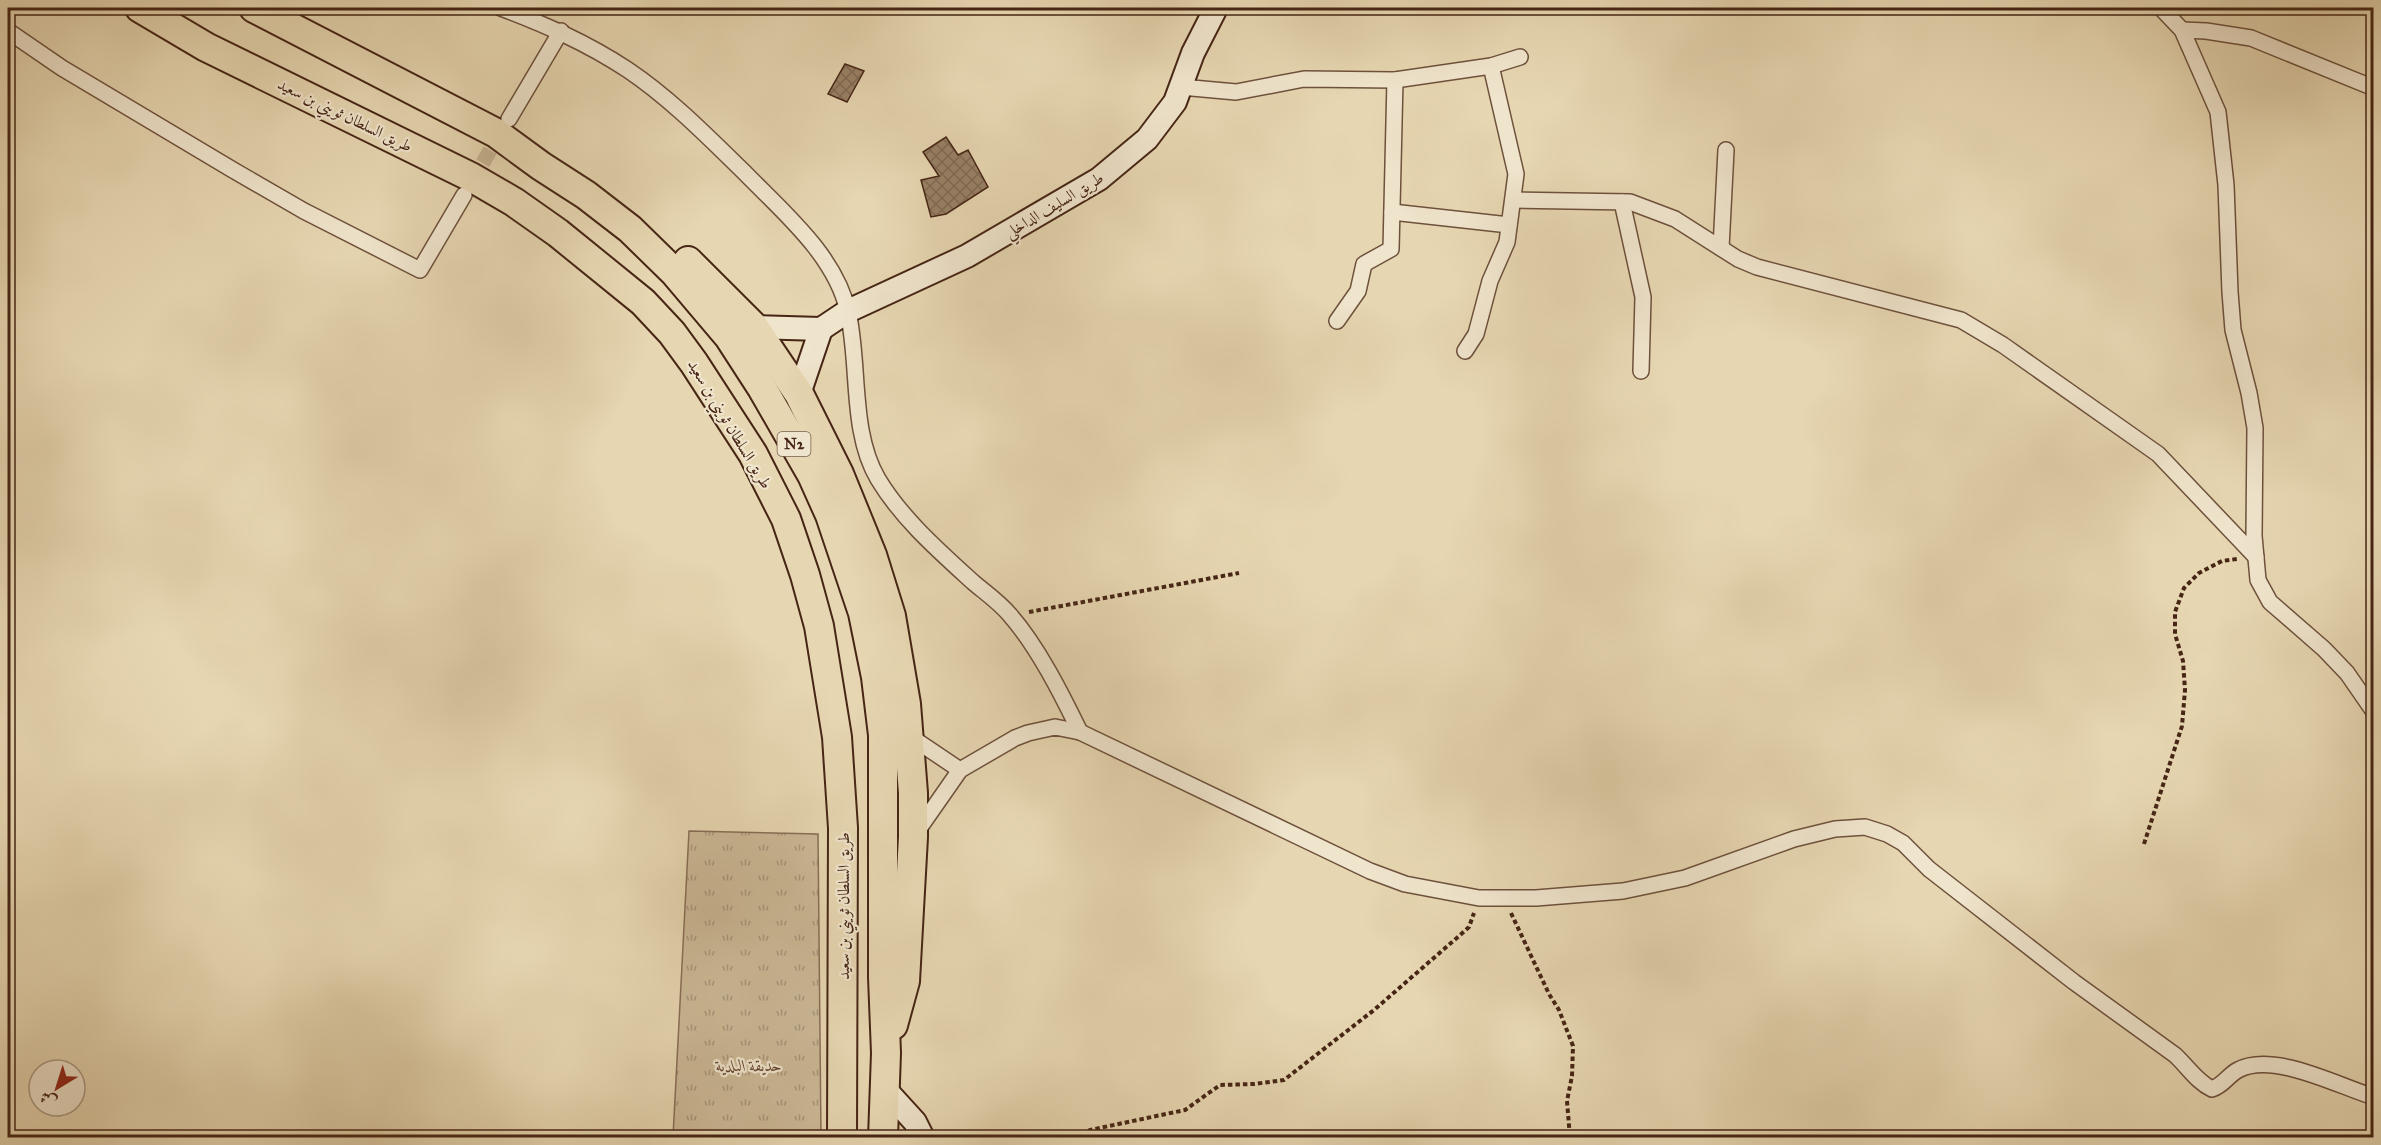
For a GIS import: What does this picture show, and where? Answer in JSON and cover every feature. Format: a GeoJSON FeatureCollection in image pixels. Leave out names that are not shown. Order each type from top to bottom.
{"type":"FeatureCollection","features":[{"type":"Feature","properties":{"kind":"highway","name":"طريق السلطان ثويني بن سعيد"},"geometry":{"type":"LineString","coordinates":[[140,8],[206,47],[471,177],[514,202],[558,233],[643,302],[672,333],[753,454],[786,519],[805,575],[819,626],[837,737],[843,828],[842,1137]]}},
{"type":"Feature","properties":{"kind":"highway","name":"N2"},"geometry":{"type":"LineString","coordinates":[[254,8],[502,126],[541,166],[586,195],[630,229],[674,272],[729,337],[762,388],[812,475],[830,515],[863,613],[876,677],[883,735],[883,977],[886,1053],[883,1137]]}},
{"type":"Feature","properties":{"kind":"highway"},"geometry":{"type":"LineString","coordinates":[[502,126],[539,152],[578,173],[639,215],[754,327],[799,394],[839,474],[872,555],[891,616],[906,704],[913,793],[913,837],[905,981],[886,1053]]}},
{"type":"Feature","properties":{"kind":"street"},"geometry":{"type":"LineString","coordinates":[[501,8],[561,31],[628,70],[694,122],[818,251],[836,279],[848,311],[865,447],[877,478],[892,500],[932,543],[1010,615],[1061,692],[1080,732]]}},
{"type":"Feature","properties":{"kind":"street"},"geometry":{"type":"LineString","coordinates":[[2161,8],[2182,30],[2218,112],[2226,184],[2233,330],[2249,393],[2255,428],[2258,580],[2270,602],[2324,649],[2347,673],[2373,712]]}},
{"type":"Feature","properties":{"kind":"street","name":"طريق السليف الداخلي"},"geometry":{"type":"LineString","coordinates":[[821,329],[848,311],[968,256],[1099,179],[1147,139],[1175,102],[1192,53],[1211,14]]}},
{"type":"Feature","properties":{"kind":"street"},"geometry":{"type":"LineString","coordinates":[[2182,30],[2251,38],[2373,88]]}},
{"type":"Feature","properties":{"kind":"street"},"geometry":{"type":"LineString","coordinates":[[8,31],[62,68],[243,176],[304,211],[420,270],[464,195]]}},
{"type":"Feature","properties":{"kind":"street"},"geometry":{"type":"LineString","coordinates":[[502,126],[561,31]]}},
{"type":"Feature","properties":{"kind":"street"},"geometry":{"type":"LineString","coordinates":[[1181,87],[1236,92],[1304,78],[1395,80],[1491,66],[1521,57]]}},
{"type":"Feature","properties":{"kind":"street"},"geometry":{"type":"LineString","coordinates":[[1464,351],[1476,334],[1490,281],[1507,242],[1516,174],[1491,66]]}},
{"type":"Feature","properties":{"kind":"street"},"geometry":{"type":"LineString","coordinates":[[1337,321],[1358,291],[1364,264],[1391,249],[1395,80]]}},
{"type":"Feature","properties":{"kind":"street"},"geometry":{"type":"LineString","coordinates":[[1720,248],[1726,150]]}},
{"type":"Feature","properties":{"kind":"street"},"geometry":{"type":"LineString","coordinates":[[1513,200],[1630,202],[1675,219],[1737,259],[1757,267],[1961,320],[2003,345],[2158,454],[2256,557]]}},
{"type":"Feature","properties":{"kind":"street"},"geometry":{"type":"LineString","coordinates":[[1622,202],[1643,297],[1641,371]]}},
{"type":"Feature","properties":{"kind":"street"},"geometry":{"type":"LineString","coordinates":[[1392,212],[1509,225]]}},
{"type":"Feature","properties":{"kind":"street"},"geometry":{"type":"LineString","coordinates":[[754,327],[821,329],[799,394]]}},
{"type":"Feature","properties":{"kind":"street"},"geometry":{"type":"LineString","coordinates":[[913,837],[960,770],[1015,738],[1055,727],[1080,732],[1370,872],[1405,884],[1479,898],[1504,899],[1623,891],[1685,878],[1794,839],[1835,829],[1865,827],[1887,834],[1903,843],[1954,888],[2124,1020],[2175,1055],[2201,1084],[2212,1089],[2222,1086],[2238,1070],[2255,1065],[2289,1067],[2373,1097]]}},
{"type":"Feature","properties":{"kind":"street"},"geometry":{"type":"LineString","coordinates":[[908,735],[960,770]]}},
{"type":"Feature","properties":{"kind":"street"},"geometry":{"type":"LineString","coordinates":[[884,1088],[915,1122],[923,1137]]}},
{"type":"Feature","properties":{"kind":"path"},"geometry":{"type":"LineString","coordinates":[[2144,844],[2182,726],[2186,690],[2183,661],[2175,634],[2175,612],[2184,588],[2199,573],[2222,561],[2256,557]]}},
{"type":"Feature","properties":{"kind":"path"},"geometry":{"type":"LineString","coordinates":[[1010,615],[1239,573]]}},
{"type":"Feature","properties":{"kind":"path"},"geometry":{"type":"LineString","coordinates":[[1075,1137],[1090,1130],[1185,1110],[1220,1085],[1284,1080],[1374,1010],[1469,927],[1479,898]]}},
{"type":"Feature","properties":{"kind":"path"},"geometry":{"type":"LineString","coordinates":[[1504,899],[1549,994],[1559,1010],[1573,1046],[1572,1076],[1566,1101],[1570,1137]]}},
{"type":"Feature","properties":{"kind":"green space","name":"حديقة البلدية"},"geometry":{"type":"Polygon","coordinates":[[[689,831],[818,834],[821,1137],[673,1137],[689,831]]]}},
{"type":"Feature","properties":{"kind":"building"},"geometry":{"type":"Polygon","coordinates":[[[845,64],[864,71],[847,102],[828,94],[845,64]]]}},
{"type":"Feature","properties":{"kind":"building"},"geometry":{"type":"Polygon","coordinates":[[[946,137],[958,155],[968,150],[988,187],[946,214],[931,217],[921,180],[939,176],[923,152],[946,137]]]}},
{"type":"Feature","properties":{"kind":"tunnel"},"geometry":{"type":"LineString","coordinates":[[471,183],[501,132]]}}]}
